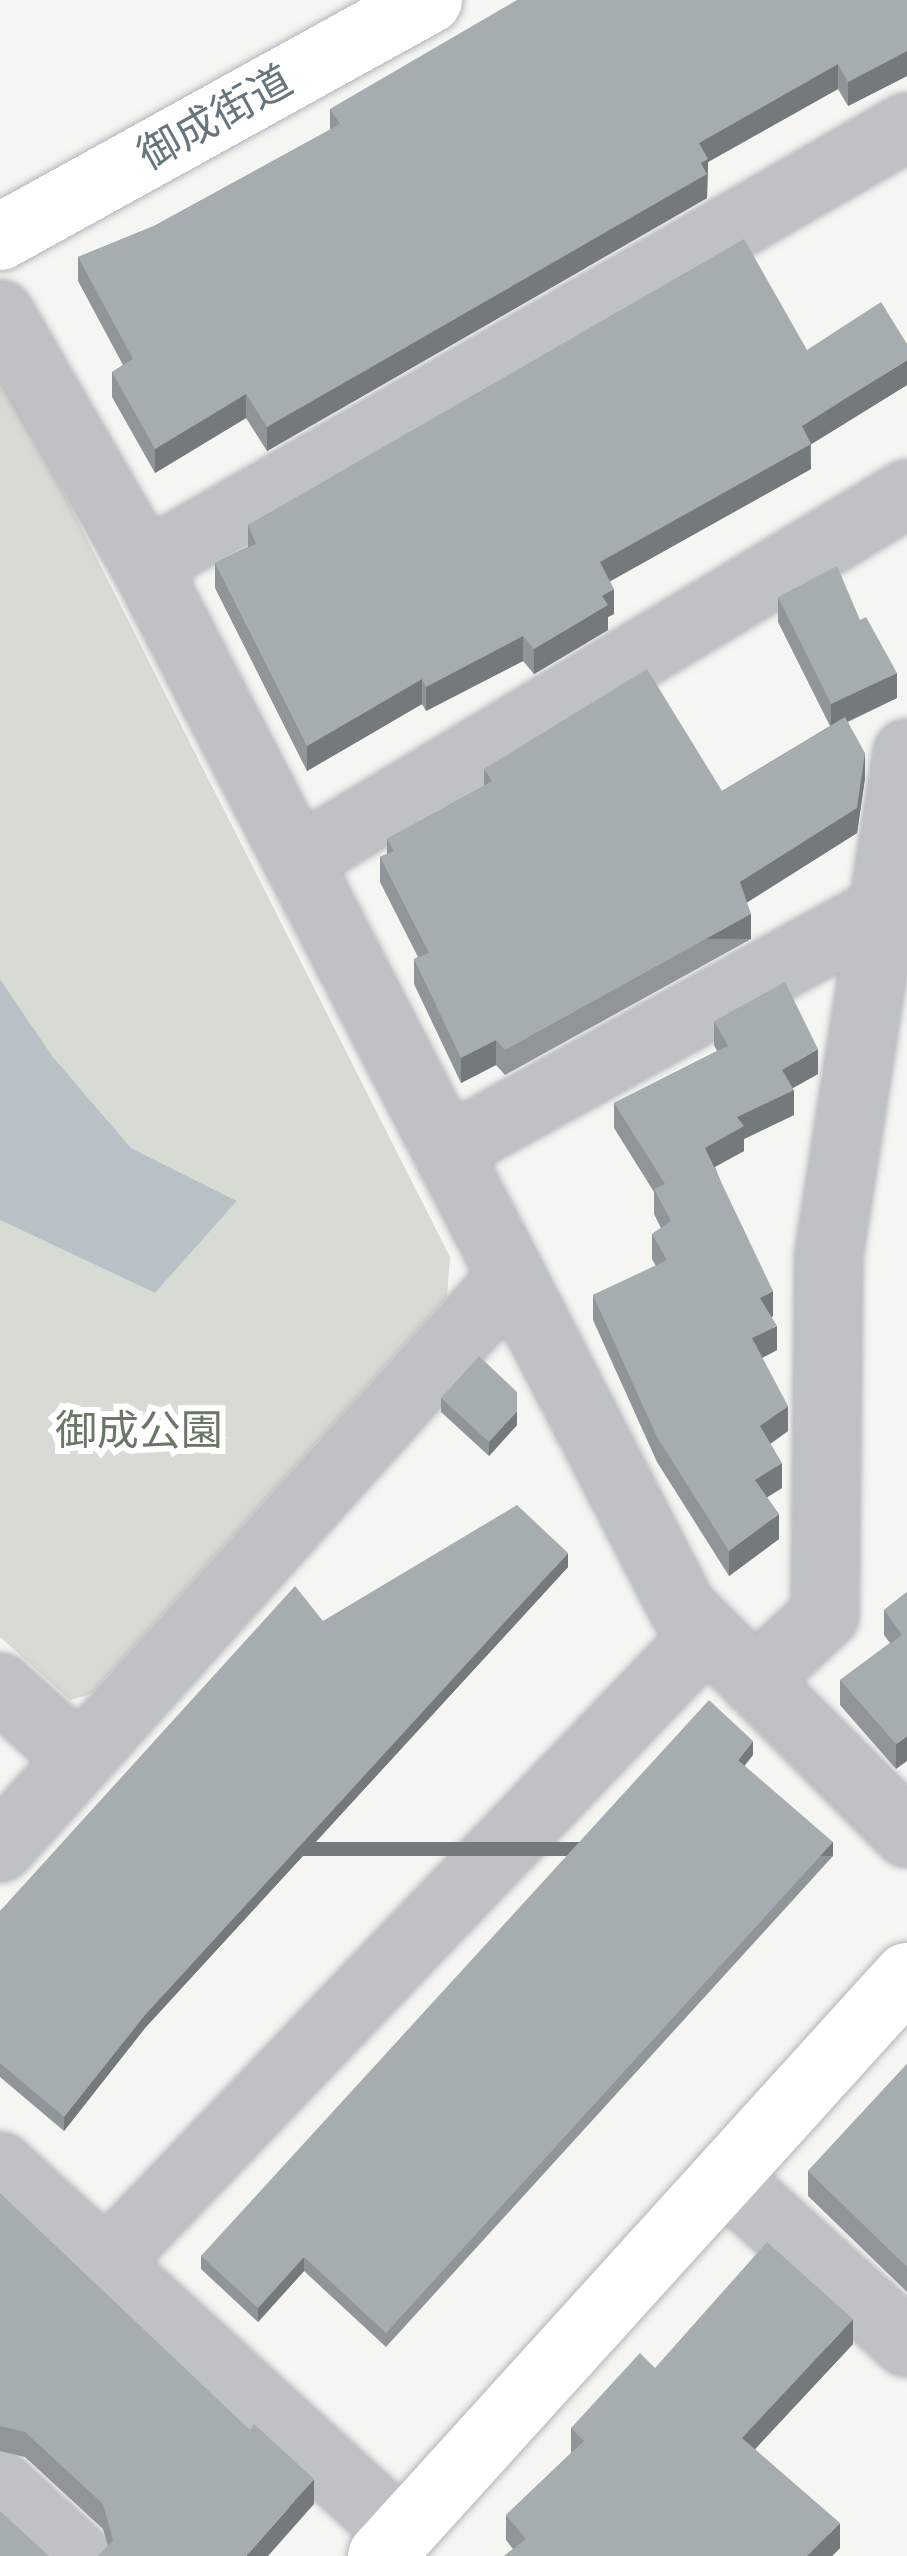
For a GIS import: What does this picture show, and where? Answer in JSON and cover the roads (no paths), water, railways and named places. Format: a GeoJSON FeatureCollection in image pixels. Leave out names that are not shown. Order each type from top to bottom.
{"type":"FeatureCollection","features":[{"type":"Feature","properties":{"kind":"street","name":"御成街道"},"geometry":{"type":"LineString","coordinates":[[0,237],[429,0]]}},
{"type":"Feature","properties":{"kind":"street"},"geometry":{"type":"LineString","coordinates":[[145,565],[907,127]]}},
{"type":"Feature","properties":{"kind":"street"},"geometry":{"type":"LineString","coordinates":[[0,314],[145,565],[683,1609],[907,1834]]}},
{"type":"Feature","properties":{"kind":"street"},"geometry":{"type":"LineString","coordinates":[[298,860],[907,494]]}},
{"type":"Feature","properties":{"kind":"street"},"geometry":{"type":"LineString","coordinates":[[754,1681],[825,1615],[829,1254],[907,753]]}},
{"type":"Feature","properties":{"kind":"street"},"geometry":{"type":"LineString","coordinates":[[447,1150],[880,911]]}},
{"type":"Feature","properties":{"kind":"street"},"geometry":{"type":"LineString","coordinates":[[0,1848],[512,1277]]}},
{"type":"Feature","properties":{"kind":"street"},"geometry":{"type":"LineString","coordinates":[[106,2263],[707,1634]]}},
{"type":"Feature","properties":{"kind":"street"},"geometry":{"type":"LineString","coordinates":[[0,1688],[79,1759]]}},
{"type":"Feature","properties":{"kind":"street"},"geometry":{"type":"LineString","coordinates":[[0,2166],[106,2263],[391,2544],[907,1976]]}},
{"type":"Feature","properties":{"kind":"street"},"geometry":{"type":"LineString","coordinates":[[724,2176],[907,2343]]}},
{"type":"Feature","properties":{"kind":"street"},"geometry":{"type":"LineString","coordinates":[[0,2486],[77,2556]]}},
{"type":"Feature","properties":{"kind":"park label","name":"御成公園"},"geometry":{"type":"Point","coordinates":[139,1431]}}]}
